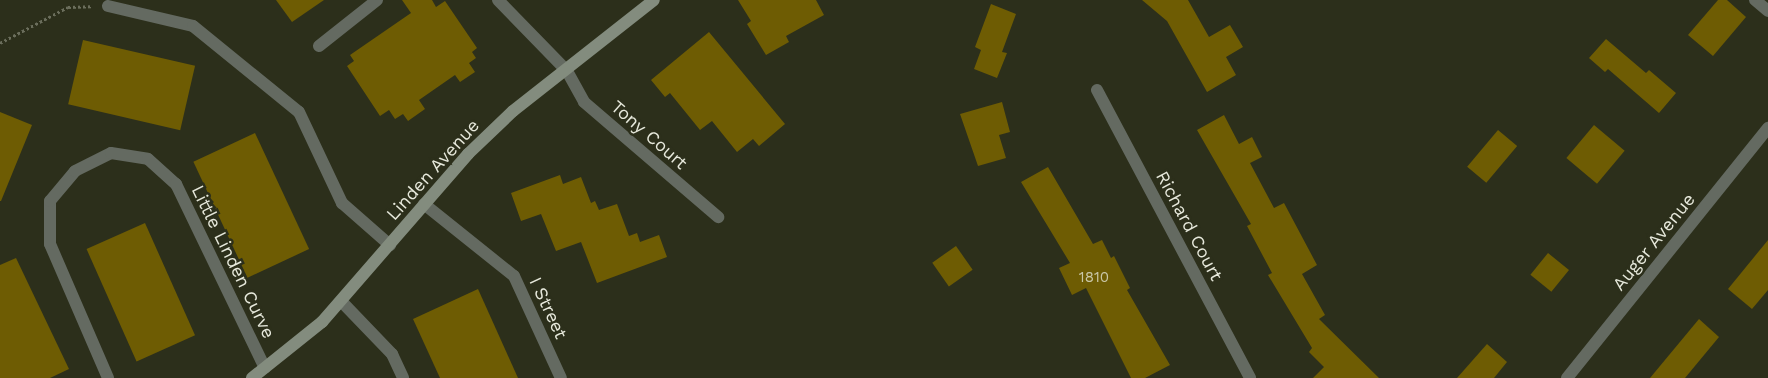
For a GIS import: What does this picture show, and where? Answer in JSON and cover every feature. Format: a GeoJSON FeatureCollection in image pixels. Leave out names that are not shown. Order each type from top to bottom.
{"type":"FeatureCollection","features":[{"type":"Feature","properties":{"kind":"street"},"geometry":{"type":"LineString","coordinates":[[319,46],[378,0]]}},
{"type":"Feature","properties":{"kind":"street","name":"Tony Court"},"geometry":{"type":"LineString","coordinates":[[498,0],[567,71],[584,102],[718,217]]}},
{"type":"Feature","properties":{"kind":"street","name":"Linden Avenue"},"geometry":{"type":"LineString","coordinates":[[252,378],[322,322],[468,154],[513,111],[567,71],[654,0]]}},
{"type":"Feature","properties":{"kind":"street"},"geometry":{"type":"LineString","coordinates":[[1755,0],[1768,12]]}},
{"type":"Feature","properties":{"kind":"street"},"geometry":{"type":"LineString","coordinates":[[108,6],[193,26],[299,112],[342,204],[390,245]]}},
{"type":"Feature","properties":{"kind":"street","name":"Richard Court"},"geometry":{"type":"LineString","coordinates":[[1097,90],[1250,378]]}},
{"type":"Feature","properties":{"kind":"street","name":"Auger Avenue"},"geometry":{"type":"LineString","coordinates":[[1567,378],[1768,128]]}},
{"type":"Feature","properties":{"kind":"street","name":"Little Linden Curve"},"geometry":{"type":"LineString","coordinates":[[108,378],[50,244],[50,201],[75,171],[111,153],[148,159],[176,184],[265,368]]}},
{"type":"Feature","properties":{"kind":"street","name":"I Street"},"geometry":{"type":"LineString","coordinates":[[424,204],[514,276],[561,378]]}},
{"type":"Feature","properties":{"kind":"street"},"geometry":{"type":"LineString","coordinates":[[341,301],[392,354],[404,378]]}},
{"type":"Feature","properties":{"kind":"path"},"geometry":{"type":"LineString","coordinates":[[0,43],[68,7],[108,6]]}},
{"type":"Feature","properties":{"kind":"building"},"geometry":{"type":"Polygon","coordinates":[[[276,0],[324,0],[292,22],[276,0]]]}},
{"type":"Feature","properties":{"kind":"building"},"geometry":{"type":"Polygon","coordinates":[[[402,0],[432,0],[436,7],[445,1],[477,48],[472,52],[476,58],[469,63],[475,72],[460,82],[455,75],[419,100],[425,109],[408,121],[403,114],[395,119],[389,110],[380,116],[347,66],[354,61],[350,55],[411,13],[402,0]]]}},
{"type":"Feature","properties":{"kind":"building"},"geometry":{"type":"Polygon","coordinates":[[[738,0],[816,0],[824,15],[786,36],[789,42],[766,55],[747,24],[751,21],[738,0]]]}},
{"type":"Feature","properties":{"kind":"building"},"geometry":{"type":"Polygon","coordinates":[[[1142,0],[1188,0],[1209,37],[1230,25],[1243,47],[1226,57],[1236,75],[1207,92],[1167,21],[1142,0]]]}},
{"type":"Feature","properties":{"kind":"building"},"geometry":{"type":"Polygon","coordinates":[[[1718,0],[1727,0],[1746,17],[1713,56],[1688,35],[1718,0]]]}},
{"type":"Feature","properties":{"kind":"building"},"geometry":{"type":"Polygon","coordinates":[[[991,4],[1016,14],[1002,52],[1007,53],[997,78],[974,69],[981,50],[975,47],[991,4]]]}},
{"type":"Feature","properties":{"kind":"building"},"geometry":{"type":"Polygon","coordinates":[[[709,32],[785,124],[759,146],[753,139],[737,152],[712,121],[700,130],[670,93],[665,97],[651,80],[709,32]]]}},
{"type":"Feature","properties":{"kind":"building"},"geometry":{"type":"Polygon","coordinates":[[[1606,39],[1646,73],[1649,70],[1676,93],[1659,113],[1608,69],[1605,72],[1589,58],[1606,39]]]}},
{"type":"Feature","properties":{"kind":"building"},"geometry":{"type":"Polygon","coordinates":[[[83,40],[195,66],[180,130],[68,104],[83,40]]]}},
{"type":"Feature","properties":{"kind":"building"},"geometry":{"type":"Polygon","coordinates":[[[1002,102],[1010,132],[999,135],[1006,158],[978,166],[960,114],[1002,102]]]}},
{"type":"Feature","properties":{"kind":"building"},"geometry":{"type":"Polygon","coordinates":[[[0,112],[32,125],[1,201],[0,201],[0,112]]]}},
{"type":"Feature","properties":{"kind":"building"},"geometry":{"type":"Polygon","coordinates":[[[1224,115],[1239,144],[1252,137],[1262,157],[1250,163],[1274,208],[1284,203],[1317,265],[1302,274],[1325,315],[1319,319],[1379,378],[1313,378],[1324,367],[1309,352],[1312,348],[1268,275],[1272,273],[1247,226],[1251,224],[1197,130],[1224,115]]]}},
{"type":"Feature","properties":{"kind":"building"},"geometry":{"type":"Polygon","coordinates":[[[1594,125],[1625,151],[1597,184],[1566,158],[1594,125]]]}},
{"type":"Feature","properties":{"kind":"building"},"geometry":{"type":"Polygon","coordinates":[[[1498,130],[1517,146],[1486,183],[1467,167],[1498,130]]]}},
{"type":"Feature","properties":{"kind":"building"},"geometry":{"type":"Polygon","coordinates":[[[255,133],[309,249],[247,278],[193,162],[255,133]]]}},
{"type":"Feature","properties":{"kind":"building"},"geometry":{"type":"Polygon","coordinates":[[[1048,167],[1093,244],[1102,240],[1111,258],[1114,256],[1130,288],[1127,290],[1170,365],[1145,378],[1131,378],[1086,288],[1072,295],[1059,268],[1070,263],[1021,182],[1048,167]]]}},
{"type":"Feature","properties":{"kind":"building"},"geometry":{"type":"Polygon","coordinates":[[[560,175],[563,184],[581,177],[591,203],[595,201],[599,210],[617,204],[629,236],[637,233],[640,242],[659,235],[667,257],[597,283],[581,242],[556,251],[541,214],[521,221],[511,193],[560,175]]]}},
{"type":"Feature","properties":{"kind":"building"},"geometry":{"type":"Polygon","coordinates":[[[145,223],[195,335],[137,361],[87,249],[145,223]]]}},
{"type":"Feature","properties":{"kind":"building"},"geometry":{"type":"Polygon","coordinates":[[[1768,240],[1768,290],[1752,309],[1728,289],[1768,240]]]}},
{"type":"Feature","properties":{"kind":"building"},"geometry":{"type":"Polygon","coordinates":[[[956,246],[973,270],[949,286],[932,263],[956,246]]]}},
{"type":"Feature","properties":{"kind":"building"},"geometry":{"type":"Polygon","coordinates":[[[1548,253],[1569,270],[1551,292],[1530,275],[1548,253]]]}},
{"type":"Feature","properties":{"kind":"building"},"geometry":{"type":"Polygon","coordinates":[[[16,258],[69,369],[50,378],[0,378],[0,265],[16,258]]]}},
{"type":"Feature","properties":{"kind":"building"},"geometry":{"type":"Polygon","coordinates":[[[478,289],[518,378],[440,378],[413,319],[478,289]]]}},
{"type":"Feature","properties":{"kind":"building"},"geometry":{"type":"Polygon","coordinates":[[[1699,319],[1719,337],[1685,378],[1650,378],[1699,319]]]}},
{"type":"Feature","properties":{"kind":"building"},"geometry":{"type":"Polygon","coordinates":[[[1487,344],[1507,362],[1494,378],[1457,378],[1487,344]]]}}]}
